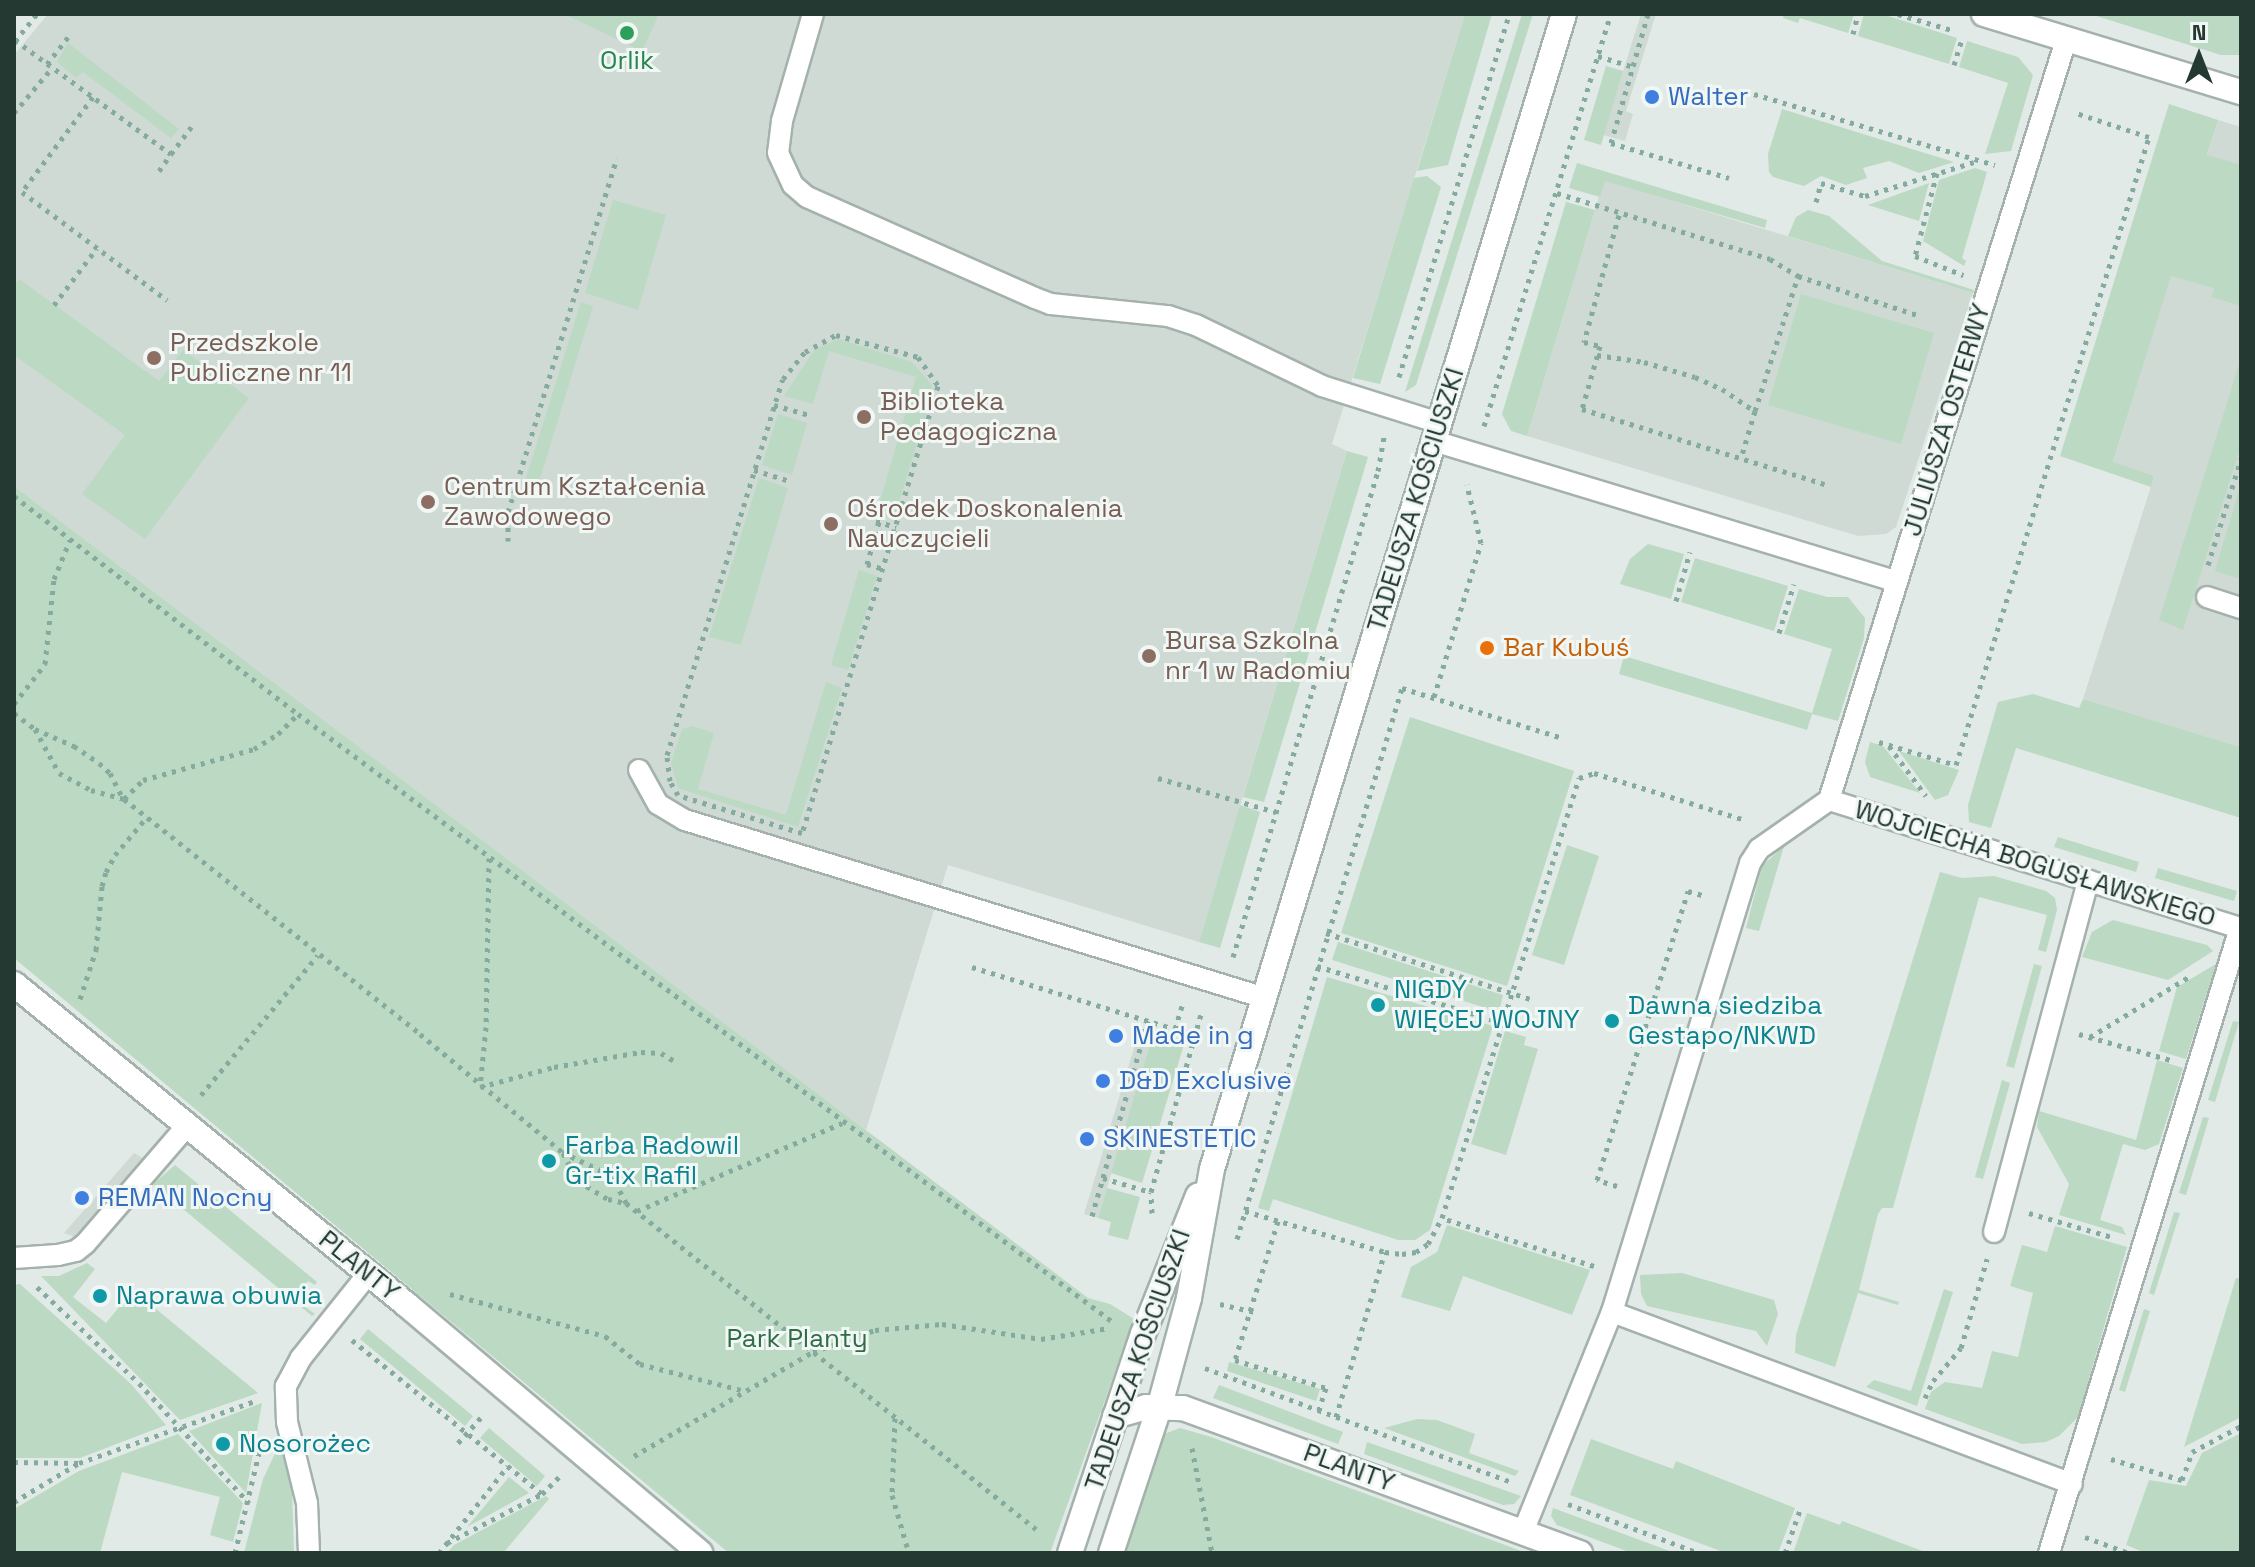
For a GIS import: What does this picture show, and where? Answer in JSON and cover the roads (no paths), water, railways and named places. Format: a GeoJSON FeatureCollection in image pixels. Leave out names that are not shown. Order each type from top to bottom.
{"type":"FeatureCollection","features":[{"type":"Feature","properties":{"kind":"street","name":"TADEUSZA KOŚCIUSZKI"},"geometry":{"type":"LineString","coordinates":[[1111,1553],[1160,1405],[1189,1298],[1212,1169],[1564,14]]}},
{"type":"Feature","properties":{"kind":"street"},"geometry":{"type":"LineString","coordinates":[[1984,14],[2241,92]]}},
{"type":"Feature","properties":{"kind":"street","name":"PLANTY"},"geometry":{"type":"LineString","coordinates":[[14,984],[407,1305],[700,1553]]}},
{"type":"Feature","properties":{"kind":"street","name":"TADEUSZA KOŚCIUSZKI"},"geometry":{"type":"LineString","coordinates":[[1070,1553],[1172,1256],[1212,1169]]}},
{"type":"Feature","properties":{"kind":"street","name":"PLANTY"},"geometry":{"type":"LineString","coordinates":[[1115,1416],[1160,1405],[1183,1408],[1580,1553]]}},
{"type":"Feature","properties":{"kind":"lane"},"geometry":{"type":"LineString","coordinates":[[813,14],[782,121],[778,153],[793,185],[807,197],[1051,304],[1146,313],[1182,320],[1224,336],[1322,386],[1390,407],[1437,432],[1897,582]]}},
{"type":"Feature","properties":{"kind":"lane","name":"JULIUSZA OSTERWY"},"geometry":{"type":"LineString","coordinates":[[1829,800],[2066,40]]}},
{"type":"Feature","properties":{"kind":"lane"},"geometry":{"type":"LineString","coordinates":[[2207,597],[2241,608]]}},
{"type":"Feature","properties":{"kind":"lane"},"geometry":{"type":"LineString","coordinates":[[639,770],[658,804],[685,820],[1265,998]]}},
{"type":"Feature","properties":{"kind":"lane"},"geometry":{"type":"LineString","coordinates":[[1523,1532],[1626,1275],[1750,863],[1759,849],[1829,800]]}},
{"type":"Feature","properties":{"kind":"lane","name":"WOJCIECHA BOGUSŁAWSKIEGO"},"geometry":{"type":"LineString","coordinates":[[1829,800],[2240,928]]}},
{"type":"Feature","properties":{"kind":"lane"},"geometry":{"type":"LineString","coordinates":[[1994,1232],[2088,880]]}},
{"type":"Feature","properties":{"kind":"lane"},"geometry":{"type":"LineString","coordinates":[[2049,1553],[2240,928]]}},
{"type":"Feature","properties":{"kind":"lane"},"geometry":{"type":"LineString","coordinates":[[23,1257],[76,1251],[114,1212],[187,1126]]}},
{"type":"Feature","properties":{"kind":"lane"},"geometry":{"type":"LineString","coordinates":[[309,1553],[307,1503],[287,1422],[286,1386],[301,1358],[368,1274]]}},
{"type":"Feature","properties":{"kind":"lane"},"geometry":{"type":"LineString","coordinates":[[1612,1312],[2072,1484]]}},
{"type":"Feature","properties":{"kind":"place","name":"Orlik"},"geometry":{"type":"Point","coordinates":[627,33]}},
{"type":"Feature","properties":{"kind":"place","name":"Walter"},"geometry":{"type":"Point","coordinates":[1652,97]}},
{"type":"Feature","properties":{"kind":"place","name":"Przedszkole Publiczne nr 11"},"geometry":{"type":"Point","coordinates":[154,358]}},
{"type":"Feature","properties":{"kind":"place","name":"Biblioteka Pedagogiczna"},"geometry":{"type":"Point","coordinates":[864,417]}},
{"type":"Feature","properties":{"kind":"place","name":"Centrum Kształcenia Zawodowego"},"geometry":{"type":"Point","coordinates":[428,502]}},
{"type":"Feature","properties":{"kind":"place","name":"Ośrodek Doskonalenia Nauczycieli"},"geometry":{"type":"Point","coordinates":[831,524]}},
{"type":"Feature","properties":{"kind":"place","name":"Bar Kubuś"},"geometry":{"type":"Point","coordinates":[1487,648]}},
{"type":"Feature","properties":{"kind":"place","name":"Bursa Szkolna nr 1 w Radomiu"},"geometry":{"type":"Point","coordinates":[1149,656]}},
{"type":"Feature","properties":{"kind":"place","name":"NIGDY WIĘCEJ WOJNY"},"geometry":{"type":"Point","coordinates":[1378,1005]}},
{"type":"Feature","properties":{"kind":"place","name":"Dawna siedziba Gestapo/NKWD"},"geometry":{"type":"Point","coordinates":[1612,1021]}},
{"type":"Feature","properties":{"kind":"place","name":"Made in g"},"geometry":{"type":"Point","coordinates":[1116,1036]}},
{"type":"Feature","properties":{"kind":"place","name":"D&D Exclusive"},"geometry":{"type":"Point","coordinates":[1103,1081]}},
{"type":"Feature","properties":{"kind":"place","name":"SKINESTETIC"},"geometry":{"type":"Point","coordinates":[1087,1139]}},
{"type":"Feature","properties":{"kind":"place","name":"Farba Radowil Gr-tix Rafil"},"geometry":{"type":"Point","coordinates":[549,1161]}},
{"type":"Feature","properties":{"kind":"place","name":"REMAN Nocny"},"geometry":{"type":"Point","coordinates":[82,1198]}},
{"type":"Feature","properties":{"kind":"place","name":"Naprawa obuwia"},"geometry":{"type":"Point","coordinates":[100,1296]}},
{"type":"Feature","properties":{"kind":"place","name":"Nosorożec"},"geometry":{"type":"Point","coordinates":[223,1444]}},
{"type":"Feature","properties":{"kind":"park label","name":"Park Planty"},"geometry":{"type":"Point","coordinates":[797,1339]}}]}
